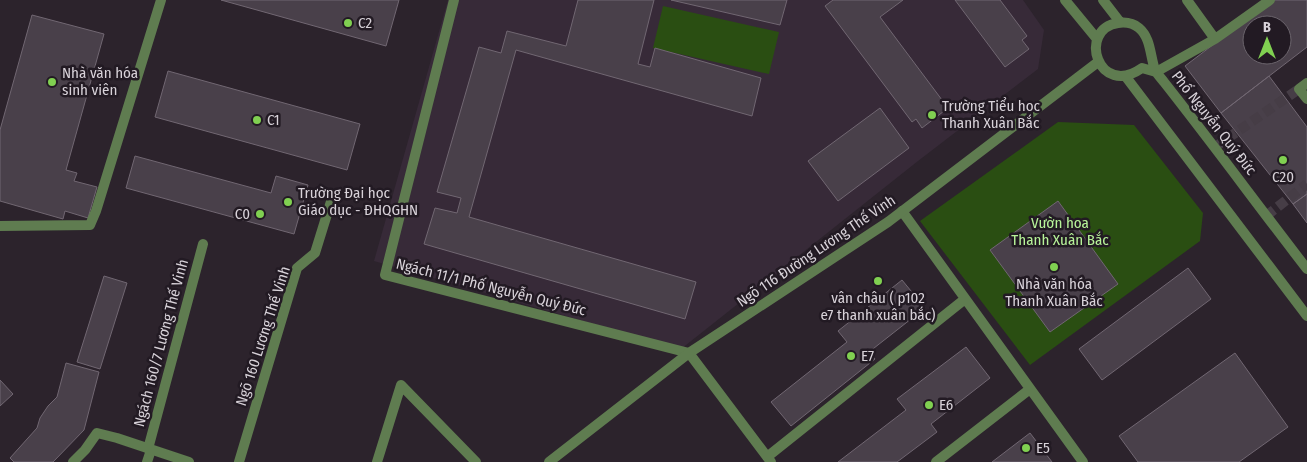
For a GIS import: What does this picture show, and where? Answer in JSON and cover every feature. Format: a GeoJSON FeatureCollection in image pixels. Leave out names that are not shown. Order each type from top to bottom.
{"type":"FeatureCollection","features":[{"type":"Feature","properties":{"kind":"street"},"geometry":{"type":"LineString","coordinates":[[0,226],[90,225],[162,0]]}},
{"type":"Feature","properties":{"kind":"street","name":"Ngách 11/1 Phố Nguyễn Quý Đức"},"geometry":{"type":"LineString","coordinates":[[454,0],[385,275],[689,353]]}},
{"type":"Feature","properties":{"kind":"street"},"geometry":{"type":"LineString","coordinates":[[1066,0],[1097,39]]}},
{"type":"Feature","properties":{"kind":"street"},"geometry":{"type":"LineString","coordinates":[[1104,0],[1120,22],[1106,27],[1097,39],[1096,54],[1098,62],[1110,74],[1126,76],[1142,68],[1156,72],[1216,39],[1270,0]]}},
{"type":"Feature","properties":{"kind":"street"},"geometry":{"type":"LineString","coordinates":[[1187,0],[1216,39]]}},
{"type":"Feature","properties":{"kind":"street","name":"Phố Nguyễn Quý Đức"},"geometry":{"type":"LineString","coordinates":[[1120,22],[1138,27],[1144,33],[1149,42],[1156,72],[1216,147],[1307,269]]}},
{"type":"Feature","properties":{"kind":"street","name":"Ngõ 116 Đường Lương Thế Vinh"},"geometry":{"type":"LineString","coordinates":[[549,462],[689,353],[902,211],[1098,62]]}},
{"type":"Feature","properties":{"kind":"street"},"geometry":{"type":"LineString","coordinates":[[1126,76],[1305,310]]}},
{"type":"Feature","properties":{"kind":"street"},"geometry":{"type":"LineString","coordinates":[[1307,83],[1299,89],[1307,99]]}},
{"type":"Feature","properties":{"kind":"street","name":"Ngõ 160 Lương Thế Vinh"},"geometry":{"type":"LineString","coordinates":[[239,462],[297,268],[315,253],[333,195]]}},
{"type":"Feature","properties":{"kind":"street"},"geometry":{"type":"LineString","coordinates":[[902,211],[1083,462]]}},
{"type":"Feature","properties":{"kind":"street","name":"Ngách 160/7 Lương Thế Vinh"},"geometry":{"type":"LineString","coordinates":[[147,462],[203,244]]}},
{"type":"Feature","properties":{"kind":"street"},"geometry":{"type":"LineString","coordinates":[[689,353],[769,459],[965,299]]}},
{"type":"Feature","properties":{"kind":"street"},"geometry":{"type":"LineString","coordinates":[[377,462],[401,385],[476,462]]}},
{"type":"Feature","properties":{"kind":"street"},"geometry":{"type":"LineString","coordinates":[[936,462],[1030,389]]}},
{"type":"Feature","properties":{"kind":"street"},"geometry":{"type":"LineString","coordinates":[[72,462],[85,450],[97,434],[118,438],[189,462]]}},
{"type":"Feature","properties":{"kind":"shaded area"},"geometry":{"type":"Polygon","coordinates":[[[448,0],[1023,0],[1044,30],[1038,69],[918,161],[681,349],[374,261],[448,0]]]}},
{"type":"Feature","properties":{"kind":"green space"},"geometry":{"type":"Polygon","coordinates":[[[663,6],[779,32],[769,74],[653,48],[663,6]]]}},
{"type":"Feature","properties":{"kind":"green space","name":"Vườn hoa Thanh Xuân Bắc"},"geometry":{"type":"Polygon","coordinates":[[[1058,122],[1134,125],[1203,213],[1200,241],[1030,365],[920,221],[1058,122]]]}},
{"type":"Feature","properties":{"kind":"building","name":"C2"},"geometry":{"type":"Polygon","coordinates":[[[221,0],[399,0],[386,46],[221,0]]]}},
{"type":"Feature","properties":{"kind":"building"},"geometry":{"type":"Polygon","coordinates":[[[578,0],[654,0],[638,64],[650,67],[655,48],[761,78],[752,116],[516,50],[469,217],[696,282],[685,319],[424,244],[435,208],[457,213],[461,198],[437,192],[479,47],[501,53],[507,31],[566,46],[578,0]]]}},
{"type":"Feature","properties":{"kind":"building"},"geometry":{"type":"Polygon","coordinates":[[[671,0],[787,0],[780,25],[671,0]]]}},
{"type":"Feature","properties":{"kind":"building"},"geometry":{"type":"Polygon","coordinates":[[[833,0],[903,0],[880,17],[948,108],[922,128],[916,119],[912,122],[825,6],[833,0]]]}},
{"type":"Feature","properties":{"kind":"building"},"geometry":{"type":"Polygon","coordinates":[[[955,0],[1000,0],[1027,36],[1022,40],[1029,49],[1005,67],[955,0]]]}},
{"type":"Feature","properties":{"kind":"building"},"geometry":{"type":"Polygon","coordinates":[[[1272,0],[1307,0],[1307,47],[1292,59],[1292,15],[1252,15],[1272,0]]]}},
{"type":"Feature","properties":{"kind":"building","name":"Nhà văn hóa sinh viên"},"geometry":{"type":"Polygon","coordinates":[[[32,15],[104,34],[66,170],[77,173],[74,181],[97,187],[88,218],[65,211],[63,219],[0,201],[0,130],[32,15]]]}},
{"type":"Feature","properties":{"kind":"building"},"geometry":{"type":"Polygon","coordinates":[[[1242,23],[1242,65],[1284,65],[1221,113],[1185,66],[1242,23]]]}},
{"type":"Feature","properties":{"kind":"building","name":"C1"},"geometry":{"type":"Polygon","coordinates":[[[168,71],[360,124],[347,170],[155,117],[168,71]]]}},
{"type":"Feature","properties":{"kind":"building","name":"C20"},"geometry":{"type":"Polygon","coordinates":[[[1269,76],[1307,127],[1307,194],[1293,204],[1221,113],[1269,76]]]}},
{"type":"Feature","properties":{"kind":"building"},"geometry":{"type":"Polygon","coordinates":[[[880,108],[909,148],[838,201],[808,161],[880,108]]]}},
{"type":"Feature","properties":{"kind":"building","name":"C0"},"geometry":{"type":"Polygon","coordinates":[[[135,156],[271,193],[276,176],[308,185],[294,234],[126,188],[135,156]]]}},
{"type":"Feature","properties":{"kind":"building"},"geometry":{"type":"Polygon","coordinates":[[[1307,194],[1307,223],[1293,204],[1307,194]]]}},
{"type":"Feature","properties":{"kind":"building","name":"Nhà văn hóa Thanh Xuân Bắc"},"geometry":{"type":"Polygon","coordinates":[[[1058,201],[1118,284],[1050,332],[990,250],[1058,201]]]}},
{"type":"Feature","properties":{"kind":"building"},"geometry":{"type":"Polygon","coordinates":[[[1188,268],[1211,299],[1102,380],[1079,349],[1188,268]]]}},
{"type":"Feature","properties":{"kind":"building"},"geometry":{"type":"Polygon","coordinates":[[[104,276],[127,283],[100,369],[77,362],[104,276]]]}},
{"type":"Feature","properties":{"kind":"building","name":"E7"},"geometry":{"type":"Polygon","coordinates":[[[902,280],[925,308],[869,352],[875,359],[791,426],[771,402],[847,342],[838,331],[902,280]]]}},
{"type":"Feature","properties":{"kind":"building","name":"E6"},"geometry":{"type":"Polygon","coordinates":[[[966,347],[990,378],[931,424],[937,432],[897,462],[838,462],[906,410],[897,399],[966,347]]]}},
{"type":"Feature","properties":{"kind":"building"},"geometry":{"type":"Polygon","coordinates":[[[1235,353],[1288,427],[1239,462],[1138,462],[1119,436],[1235,353]]]}},
{"type":"Feature","properties":{"kind":"building"},"geometry":{"type":"Polygon","coordinates":[[[66,363],[99,372],[84,430],[53,462],[14,462],[10,458],[37,428],[40,418],[57,397],[66,363]]]}},
{"type":"Feature","properties":{"kind":"building"},"geometry":{"type":"Polygon","coordinates":[[[0,380],[13,394],[0,406],[0,380]]]}},
{"type":"Feature","properties":{"kind":"building","name":"E5"},"geometry":{"type":"Polygon","coordinates":[[[1030,433],[1052,462],[992,462],[1030,433]]]}},
{"type":"Feature","properties":{"kind":"tunnel"},"geometry":{"type":"LineString","coordinates":[[1215,147],[1299,89]]}},
{"type":"Feature","properties":{"kind":"tunnel"},"geometry":{"type":"LineString","coordinates":[[1266,216],[1307,184]]}},
{"type":"Feature","properties":{"kind":"place","name":"C2"},"geometry":{"type":"Point","coordinates":[348,23]}},
{"type":"Feature","properties":{"kind":"place","name":"Nhà văn hóa sinh viên"},"geometry":{"type":"Point","coordinates":[52,82]}},
{"type":"Feature","properties":{"kind":"place","name":"Trường Tiểu học Thanh Xuân Bắc"},"geometry":{"type":"Point","coordinates":[932,115]}},
{"type":"Feature","properties":{"kind":"place","name":"C1"},"geometry":{"type":"Point","coordinates":[257,120]}},
{"type":"Feature","properties":{"kind":"place","name":"C20"},"geometry":{"type":"Point","coordinates":[1283,160]}},
{"type":"Feature","properties":{"kind":"place","name":"Trường Đại học Giáo dục - ĐHQGHN"},"geometry":{"type":"Point","coordinates":[288,202]}},
{"type":"Feature","properties":{"kind":"place","name":"C0"},"geometry":{"type":"Point","coordinates":[260,214]}},
{"type":"Feature","properties":{"kind":"place","name":"Nhà văn hóa Thanh Xuân Bắc"},"geometry":{"type":"Point","coordinates":[1054,267]}},
{"type":"Feature","properties":{"kind":"place","name":"vân châu ( p102 e7 thanh xuân bắc)"},"geometry":{"type":"Point","coordinates":[878,281]}},
{"type":"Feature","properties":{"kind":"place","name":"E7"},"geometry":{"type":"Point","coordinates":[851,356]}},
{"type":"Feature","properties":{"kind":"place","name":"E6"},"geometry":{"type":"Point","coordinates":[929,405]}},
{"type":"Feature","properties":{"kind":"place","name":"E5"},"geometry":{"type":"Point","coordinates":[1026,448]}}]}
